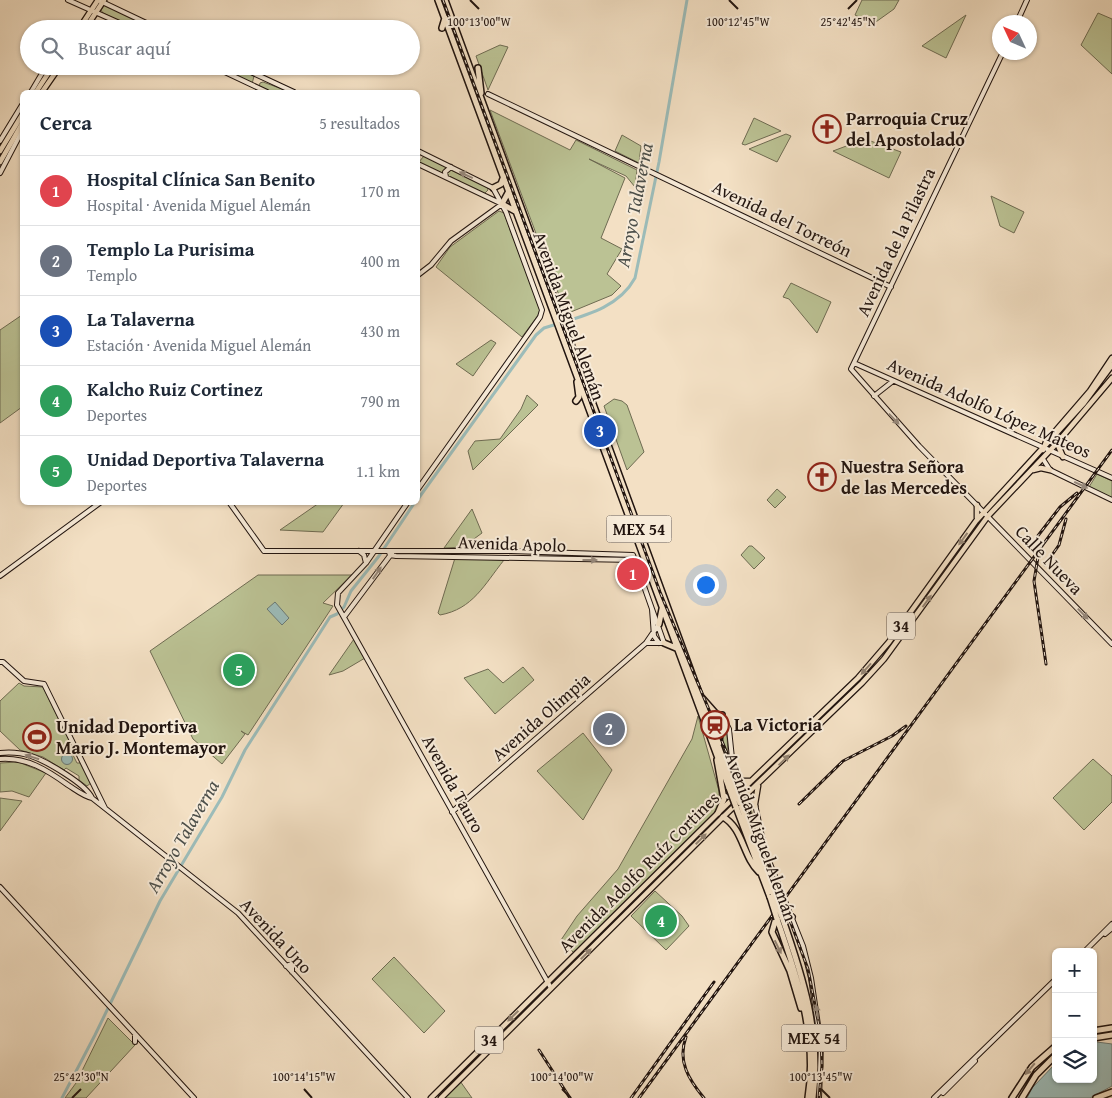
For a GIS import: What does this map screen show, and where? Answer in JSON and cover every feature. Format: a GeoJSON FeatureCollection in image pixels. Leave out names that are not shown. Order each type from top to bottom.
{"type":"FeatureCollection","features":[{"type":"Feature","properties":{"kind":"highway","name":"Avenida Miguel Alemán"},"geometry":{"type":"LineString","coordinates":[[438,0],[515,210],[565,335],[698,691],[731,787]]}},
{"type":"Feature","properties":{"kind":"highway","name":"Avenida Miguel Alemán"},"geometry":{"type":"LineString","coordinates":[[445,0],[558,317]]}},
{"type":"Feature","properties":{"kind":"highway"},"geometry":{"type":"LineString","coordinates":[[442,28],[445,18]]}},
{"type":"Feature","properties":{"kind":"highway"},"geometry":{"type":"LineString","coordinates":[[478,68],[482,101]]}},
{"type":"Feature","properties":{"kind":"highway"},"geometry":{"type":"LineString","coordinates":[[493,188],[501,184],[504,176]]}},
{"type":"Feature","properties":{"kind":"highway"},"geometry":{"type":"LineString","coordinates":[[509,191],[502,204],[515,210]]}},
{"type":"Feature","properties":{"kind":"highway","name":"Avenida Miguel Alemán"},"geometry":{"type":"LineString","coordinates":[[565,335],[577,377],[717,759],[739,803],[803,978],[811,1011],[815,1066],[813,1098]]}},
{"type":"Feature","properties":{"kind":"highway"},"geometry":{"type":"LineString","coordinates":[[576,401],[579,397],[577,377]]}},
{"type":"Feature","properties":{"kind":"highway"},"geometry":{"type":"LineString","coordinates":[[659,624],[662,609]]}},
{"type":"Feature","properties":{"kind":"highway"},"geometry":{"type":"LineString","coordinates":[[662,643],[676,648]]}},
{"type":"Feature","properties":{"kind":"highway"},"geometry":{"type":"LineString","coordinates":[[698,691],[716,714],[722,715],[719,728],[720,751]]}},
{"type":"Feature","properties":{"kind":"highway"},"geometry":{"type":"LineString","coordinates":[[717,759],[723,795],[723,804],[718,812]]}},
{"type":"Feature","properties":{"kind":"highway","name":"Avenida Miguel Alemán"},"geometry":{"type":"LineString","coordinates":[[739,803],[761,874],[772,895]]}},
{"type":"Feature","properties":{"kind":"highway"},"geometry":{"type":"LineString","coordinates":[[723,817],[733,827],[752,865],[761,874]]}},
{"type":"Feature","properties":{"kind":"highway"},"geometry":{"type":"LineString","coordinates":[[792,917],[784,914],[778,916],[773,924],[772,932],[790,971],[808,1028]]}},
{"type":"Feature","properties":{"kind":"highway","name":"Avenida Miguel Alemán"},"geometry":{"type":"LineString","coordinates":[[780,918],[798,980],[808,1028],[810,1050],[808,1098]]}},
{"type":"Feature","properties":{"kind":"highway"},"geometry":{"type":"LineString","coordinates":[[1097,1030],[1112,1028]]}},
{"type":"Feature","properties":{"kind":"highway"},"geometry":{"type":"LineString","coordinates":[[1097,1037],[1112,1035]]}},
{"type":"Feature","properties":{"kind":"highway"},"geometry":{"type":"LineString","coordinates":[[1012,1098],[1032,1067],[1052,1050]]}},
{"type":"Feature","properties":{"kind":"highway"},"geometry":{"type":"LineString","coordinates":[[1022,1098],[1036,1075],[1052,1059]]}},
{"type":"Feature","properties":{"kind":"highway"},"geometry":{"type":"LineString","coordinates":[[1096,1098],[1112,1092]]}},
{"type":"Feature","properties":{"kind":"main road"},"geometry":{"type":"LineString","coordinates":[[90,20],[100,0]]}},
{"type":"Feature","properties":{"kind":"main road"},"geometry":{"type":"LineString","coordinates":[[86,20],[94,11]]}},
{"type":"Feature","properties":{"kind":"main road"},"geometry":{"type":"LineString","coordinates":[[37,90],[48,75]]}},
{"type":"Feature","properties":{"kind":"main road"},"geometry":{"type":"LineString","coordinates":[[43,90],[54,75]]}},
{"type":"Feature","properties":{"kind":"main road"},"geometry":{"type":"LineString","coordinates":[[9,127],[20,123]]}},
{"type":"Feature","properties":{"kind":"main road"},"geometry":{"type":"LineString","coordinates":[[1,150],[20,123]]}},
{"type":"Feature","properties":{"kind":"main road"},"geometry":{"type":"LineString","coordinates":[[0,162],[20,123]]}},
{"type":"Feature","properties":{"kind":"main road"},"geometry":{"type":"LineString","coordinates":[[0,141],[1,150]]}},
{"type":"Feature","properties":{"kind":"main road","name":"Avenida Adolfo Ruíz Cortines"},"geometry":{"type":"LineString","coordinates":[[1043,448],[1100,378],[1112,358]]}},
{"type":"Feature","properties":{"kind":"main road","name":"Avenida Adolfo Ruíz Cortines"},"geometry":{"type":"LineString","coordinates":[[431,1098],[718,812],[879,655],[976,521],[1093,393],[1112,366]]}},
{"type":"Feature","properties":{"kind":"main road","name":"Avenida Adolfo Ruíz Cortines"},"geometry":{"type":"LineString","coordinates":[[441,1098],[723,817],[862,683],[884,659],[988,516],[1058,443],[1112,378]]}},
{"type":"Feature","properties":{"kind":"main road"},"geometry":{"type":"LineString","coordinates":[[1058,443],[1064,457]]}},
{"type":"Feature","properties":{"kind":"main road"},"geometry":{"type":"LineString","coordinates":[[1043,448],[1043,459]]}},
{"type":"Feature","properties":{"kind":"main road"},"geometry":{"type":"LineString","coordinates":[[1032,471],[1041,468],[1050,470]]}},
{"type":"Feature","properties":{"kind":"main road"},"geometry":{"type":"LineString","coordinates":[[976,521],[977,505]]}},
{"type":"Feature","properties":{"kind":"main road"},"geometry":{"type":"LineString","coordinates":[[738,781],[752,780]]}},
{"type":"Feature","properties":{"kind":"main road"},"geometry":{"type":"LineString","coordinates":[[739,803],[749,800],[755,805],[759,783]]}},
{"type":"Feature","properties":{"kind":"street"},"geometry":{"type":"LineString","coordinates":[[68,0],[114,20]]}},
{"type":"Feature","properties":{"kind":"street"},"geometry":{"type":"LineString","coordinates":[[100,0],[141,20]]}},
{"type":"Feature","properties":{"kind":"street"},"geometry":{"type":"LineString","coordinates":[[112,0],[112,6]]}},
{"type":"Feature","properties":{"kind":"street"},"geometry":{"type":"LineString","coordinates":[[1020,15],[1028,0]]}},
{"type":"Feature","properties":{"kind":"street","name":"Avenida de la Pilastra"},"geometry":{"type":"LineString","coordinates":[[851,369],[999,60]]}},
{"type":"Feature","properties":{"kind":"street"},"geometry":{"type":"LineString","coordinates":[[32,90],[41,75]]}},
{"type":"Feature","properties":{"kind":"street"},"geometry":{"type":"LineString","coordinates":[[231,75],[263,90]]}},
{"type":"Feature","properties":{"kind":"street"},"geometry":{"type":"LineString","coordinates":[[257,75],[290,90]]}},
{"type":"Feature","properties":{"kind":"street","name":"Avenida del Torreón"},"geometry":{"type":"LineString","coordinates":[[488,94],[890,286]]}},
{"type":"Feature","properties":{"kind":"street"},"geometry":{"type":"LineString","coordinates":[[0,141],[20,108]]}},
{"type":"Feature","properties":{"kind":"street"},"geometry":{"type":"LineString","coordinates":[[0,173],[20,135]]}},
{"type":"Feature","properties":{"kind":"street"},"geometry":{"type":"LineString","coordinates":[[420,152],[493,188],[502,204],[542,312],[420,486]]}},
{"type":"Feature","properties":{"kind":"street"},"geometry":{"type":"LineString","coordinates":[[420,165],[502,204]]}},
{"type":"Feature","properties":{"kind":"street"},"geometry":{"type":"LineString","coordinates":[[446,178],[445,172],[451,167]]}},
{"type":"Feature","properties":{"kind":"street"},"geometry":{"type":"LineString","coordinates":[[484,196],[489,190],[487,185]]}},
{"type":"Feature","properties":{"kind":"street"},"geometry":{"type":"LineString","coordinates":[[420,273],[431,265],[451,240],[502,204]]}},
{"type":"Feature","properties":{"kind":"street","name":"Avenida Adolfo López Mateos"},"geometry":{"type":"LineString","coordinates":[[854,363],[1112,478]]}},
{"type":"Feature","properties":{"kind":"street","name":"Calle Nueva"},"geometry":{"type":"LineString","coordinates":[[851,369],[977,505],[1112,644]]}},
{"type":"Feature","properties":{"kind":"street"},"geometry":{"type":"LineString","coordinates":[[874,396],[894,381]]}},
{"type":"Feature","properties":{"kind":"street","name":"Avenida Adolfo López Mateos"},"geometry":{"type":"LineString","coordinates":[[1043,459],[1050,470],[1112,500]]}},
{"type":"Feature","properties":{"kind":"street"},"geometry":{"type":"LineString","coordinates":[[0,576],[97,505]]}},
{"type":"Feature","properties":{"kind":"street","name":"Avenida Apolo"},"geometry":{"type":"LineString","coordinates":[[231,505],[264,551],[377,550],[390,553],[635,560],[634,555],[390,553]]}},
{"type":"Feature","properties":{"kind":"street"},"geometry":{"type":"LineString","coordinates":[[366,563],[377,550],[406,505]]}},
{"type":"Feature","properties":{"kind":"street"},"geometry":{"type":"LineString","coordinates":[[359,551],[364,555],[366,563]]}},
{"type":"Feature","properties":{"kind":"street"},"geometry":{"type":"LineString","coordinates":[[345,614],[390,553]]}},
{"type":"Feature","properties":{"kind":"street"},"geometry":{"type":"LineString","coordinates":[[635,560],[659,624],[662,643]]}},
{"type":"Feature","properties":{"kind":"street","name":"Avenida Tauro"},"geometry":{"type":"LineString","coordinates":[[366,563],[338,594],[336,598],[338,607],[345,614],[452,812],[551,988]]}},
{"type":"Feature","properties":{"kind":"street"},"geometry":{"type":"LineString","coordinates":[[652,608],[654,634],[662,643]]}},
{"type":"Feature","properties":{"kind":"street","name":"Avenida Olimpia"},"geometry":{"type":"LineString","coordinates":[[452,812],[647,643],[659,624]]}},
{"type":"Feature","properties":{"kind":"street"},"geometry":{"type":"LineString","coordinates":[[647,643],[662,643]]}},
{"type":"Feature","properties":{"kind":"street","name":"Avenida Uno"},"geometry":{"type":"LineString","coordinates":[[2,662],[25,682],[44,684],[106,809],[240,915],[408,1098]]}},
{"type":"Feature","properties":{"kind":"street"},"geometry":{"type":"LineString","coordinates":[[722,715],[729,729],[731,762],[740,788],[730,797],[723,795]]}},
{"type":"Feature","properties":{"kind":"street"},"geometry":{"type":"LineString","coordinates":[[0,753],[30,756],[49,764],[86,789],[92,798],[106,809]]}},
{"type":"Feature","properties":{"kind":"street"},"geometry":{"type":"LineString","coordinates":[[0,759],[21,760],[46,769],[84,796],[92,798]]}},
{"type":"Feature","properties":{"kind":"street"},"geometry":{"type":"LineString","coordinates":[[46,769],[49,764]]}},
{"type":"Feature","properties":{"kind":"street"},"geometry":{"type":"LineString","coordinates":[[738,781],[755,805],[765,851],[792,917],[811,978],[820,1026],[822,1083],[820,1098]]}},
{"type":"Feature","properties":{"kind":"street"},"geometry":{"type":"LineString","coordinates":[[86,789],[94,784]]}},
{"type":"Feature","properties":{"kind":"street"},"geometry":{"type":"LineString","coordinates":[[0,887],[194,1098]]}},
{"type":"Feature","properties":{"kind":"street"},"geometry":{"type":"LineString","coordinates":[[1090,948],[1112,926]]}},
{"type":"Feature","properties":{"kind":"street"},"geometry":{"type":"LineString","coordinates":[[936,1098],[1052,985]]}},
{"type":"Feature","properties":{"kind":"street"},"geometry":{"type":"LineString","coordinates":[[135,1034],[135,1042]]}},
{"type":"Feature","properties":{"kind":"green space"},"geometry":{"type":"Polygon","coordinates":[[[862,0],[899,0],[894,9],[873,24],[855,15],[862,0]]]}},
{"type":"Feature","properties":{"kind":"green space"},"geometry":{"type":"Polygon","coordinates":[[[105,4],[137,20],[117,20],[103,13],[101,10],[105,4]]]}},
{"type":"Feature","properties":{"kind":"green space"},"geometry":{"type":"Polygon","coordinates":[[[1098,13],[1112,19],[1112,74],[1081,45],[1098,13]]]}},
{"type":"Feature","properties":{"kind":"green space"},"geometry":{"type":"Polygon","coordinates":[[[966,15],[946,58],[922,46],[966,15]]]}},
{"type":"Feature","properties":{"kind":"green space"},"geometry":{"type":"Polygon","coordinates":[[[500,45],[508,47],[488,90],[476,56],[500,45]]]}},
{"type":"Feature","properties":{"kind":"green space"},"geometry":{"type":"Polygon","coordinates":[[[236,75],[254,76],[252,84],[236,75]]]}},
{"type":"Feature","properties":{"kind":"green space"},"geometry":{"type":"Polygon","coordinates":[[[263,82],[285,90],[266,90],[259,87],[260,83],[263,82]]]}},
{"type":"Feature","properties":{"kind":"green space"},"geometry":{"type":"Polygon","coordinates":[[[490,110],[570,150],[576,140],[637,170],[635,187],[626,176],[589,159],[625,178],[601,238],[622,249],[607,274],[621,286],[612,295],[566,314],[490,110]]]}},
{"type":"Feature","properties":{"kind":"green space"},"geometry":{"type":"Polygon","coordinates":[[[754,118],[781,131],[745,145],[742,144],[754,118]]]}},
{"type":"Feature","properties":{"kind":"green space"},"geometry":{"type":"Polygon","coordinates":[[[786,134],[791,136],[777,162],[749,149],[786,134]]]}},
{"type":"Feature","properties":{"kind":"green space"},"geometry":{"type":"Polygon","coordinates":[[[622,135],[641,146],[639,163],[615,151],[622,135]]]}},
{"type":"Feature","properties":{"kind":"green space"},"geometry":{"type":"Polygon","coordinates":[[[865,139],[901,152],[889,178],[833,151],[865,139]]]}},
{"type":"Feature","properties":{"kind":"green space"},"geometry":{"type":"Polygon","coordinates":[[[424,156],[446,167],[442,174],[420,164],[424,156]]]}},
{"type":"Feature","properties":{"kind":"green space"},"geometry":{"type":"Polygon","coordinates":[[[450,169],[487,186],[488,190],[484,194],[447,176],[447,170],[450,169]]]}},
{"type":"Feature","properties":{"kind":"green space"},"geometry":{"type":"Polygon","coordinates":[[[991,196],[1024,212],[1014,233],[1000,226],[991,196]]]}},
{"type":"Feature","properties":{"kind":"green space"},"geometry":{"type":"Polygon","coordinates":[[[499,211],[504,213],[541,311],[522,337],[436,267],[450,247],[499,211]]]}},
{"type":"Feature","properties":{"kind":"green space"},"geometry":{"type":"Polygon","coordinates":[[[791,283],[831,302],[817,333],[789,299],[783,297],[791,283]]]}},
{"type":"Feature","properties":{"kind":"green space"},"geometry":{"type":"Polygon","coordinates":[[[20,316],[20,408],[0,423],[0,330],[20,316]]]}},
{"type":"Feature","properties":{"kind":"green space"},"geometry":{"type":"Polygon","coordinates":[[[491,340],[496,343],[473,376],[456,364],[491,340]]]}},
{"type":"Feature","properties":{"kind":"green space"},"geometry":{"type":"Polygon","coordinates":[[[527,395],[538,405],[473,470],[468,451],[475,441],[500,439],[521,409],[527,395]]]}},
{"type":"Feature","properties":{"kind":"green space"},"geometry":{"type":"Polygon","coordinates":[[[614,399],[622,401],[627,405],[644,452],[627,470],[604,406],[614,399]]]}},
{"type":"Feature","properties":{"kind":"green space"},"geometry":{"type":"Polygon","coordinates":[[[1097,474],[1112,481],[1112,498],[1089,487],[1097,474]]]}},
{"type":"Feature","properties":{"kind":"green space"},"geometry":{"type":"Polygon","coordinates":[[[777,489],[786,497],[775,508],[767,500],[777,489]]]}},
{"type":"Feature","properties":{"kind":"green space"},"geometry":{"type":"Polygon","coordinates":[[[316,505],[343,505],[323,532],[280,530],[316,505]]]}},
{"type":"Feature","properties":{"kind":"green space"},"geometry":{"type":"Polygon","coordinates":[[[472,509],[482,533],[463,547],[444,548],[472,509]]]}},
{"type":"Feature","properties":{"kind":"green space"},"geometry":{"type":"Polygon","coordinates":[[[749,546],[752,546],[765,558],[754,569],[741,555],[749,546]]]}},
{"type":"Feature","properties":{"kind":"green space"},"geometry":{"type":"Polygon","coordinates":[[[455,558],[504,560],[484,587],[469,602],[451,612],[440,615],[438,613],[455,558]]]}},
{"type":"Feature","properties":{"kind":"green space"},"geometry":{"type":"Polygon","coordinates":[[[258,575],[352,575],[323,603],[333,606],[248,735],[241,731],[245,734],[222,764],[193,739],[150,651],[258,575]]]}},
{"type":"Feature","properties":{"kind":"green space"},"geometry":{"type":"Polygon","coordinates":[[[354,639],[365,658],[343,671],[329,675],[354,639]]]}},
{"type":"Feature","properties":{"kind":"green space"},"geometry":{"type":"Polygon","coordinates":[[[523,667],[534,680],[495,714],[464,678],[488,669],[503,683],[523,667]]]}},
{"type":"Feature","properties":{"kind":"green space","name":"Unidad Deportiva Mario J. Montemayor"},"geometry":{"type":"Polygon","coordinates":[[[19,683],[24,686],[43,687],[71,743],[68,745],[77,763],[81,763],[91,783],[87,786],[79,780],[79,776],[66,768],[64,770],[43,757],[20,750],[0,731],[0,701],[19,683]]]}},
{"type":"Feature","properties":{"kind":"green space"},"geometry":{"type":"Polygon","coordinates":[[[698,716],[719,791],[719,808],[574,953],[561,940],[577,916],[618,869],[692,739],[698,716]]]}},
{"type":"Feature","properties":{"kind":"green space"},"geometry":{"type":"Polygon","coordinates":[[[722,720],[727,735],[728,755],[724,756],[720,732],[722,720]]]}},
{"type":"Feature","properties":{"kind":"green space"},"geometry":{"type":"Polygon","coordinates":[[[583,733],[612,770],[583,820],[537,771],[583,733]]]}},
{"type":"Feature","properties":{"kind":"green space"},"geometry":{"type":"Polygon","coordinates":[[[1093,759],[1112,776],[1112,802],[1084,830],[1053,798],[1093,759]]]}},
{"type":"Feature","properties":{"kind":"green space"},"geometry":{"type":"Polygon","coordinates":[[[18,762],[46,773],[29,797],[12,791],[0,792],[0,763],[18,762]]]}},
{"type":"Feature","properties":{"kind":"green space"},"geometry":{"type":"Polygon","coordinates":[[[0,798],[22,801],[0,831],[0,798]]]}},
{"type":"Feature","properties":{"kind":"green space"},"geometry":{"type":"Polygon","coordinates":[[[742,802],[750,803],[758,841],[779,894],[776,895],[742,802]]]}},
{"type":"Feature","properties":{"kind":"green space"},"geometry":{"type":"Polygon","coordinates":[[[655,891],[682,916],[689,926],[666,950],[631,916],[655,891]]]}},
{"type":"Feature","properties":{"kind":"green space"},"geometry":{"type":"Polygon","coordinates":[[[394,957],[445,1011],[424,1033],[372,979],[394,957]]]}},
{"type":"Feature","properties":{"kind":"green space"},"geometry":{"type":"Polygon","coordinates":[[[108,1018],[135,1045],[86,1098],[65,1098],[76,1083],[108,1018]]]}},
{"type":"Feature","properties":{"kind":"green space"},"geometry":{"type":"Polygon","coordinates":[[[460,1081],[472,1098],[443,1098],[460,1081]]]}},
{"type":"Feature","properties":{"kind":"water"},"geometry":{"type":"Polygon","coordinates":[[[275,602],[289,618],[282,625],[267,609],[275,602]]]}},
{"type":"Feature","properties":{"kind":"water"},"geometry":{"type":"Polygon","coordinates":[[[65,754],[69,754],[72,759],[71,763],[65,764],[62,761],[62,757],[65,754]]]}},
{"type":"Feature","properties":{"kind":"water"},"geometry":{"type":"Polygon","coordinates":[[[1097,1042],[1112,1044],[1112,1086],[1090,1098],[1027,1098],[1032,1088],[1052,1067],[1052,1083],[1097,1083],[1097,1042]]]}},
{"type":"Feature","properties":{"kind":"waterway","name":"Arroyo Talaverna"},"geometry":{"type":"LineString","coordinates":[[420,496],[536,335],[544,328],[583,316],[607,305],[618,298],[635,278],[659,162],[687,0]]}},
{"type":"Feature","properties":{"kind":"waterway","name":"Arroyo Talaverna"},"geometry":{"type":"LineString","coordinates":[[62,1098],[160,901],[222,797],[245,750],[330,617],[337,614],[344,607],[351,591],[379,556],[413,505]]}},
{"type":"Feature","properties":{"kind":"railway"},"geometry":{"type":"LineString","coordinates":[[443,0],[660,592],[734,770],[808,969],[821,1036],[822,1066],[819,1098]]}},
{"type":"Feature","properties":{"kind":"railway"},"geometry":{"type":"LineString","coordinates":[[639,1098],[1112,450]]}},
{"type":"Feature","properties":{"kind":"railway"},"geometry":{"type":"LineString","coordinates":[[1037,537],[1060,507],[1077,493]]}},
{"type":"Feature","properties":{"kind":"railway"},"geometry":{"type":"LineString","coordinates":[[1045,565],[1059,545],[1066,519]]}},
{"type":"Feature","properties":{"kind":"railway"},"geometry":{"type":"LineString","coordinates":[[1038,557],[1034,581],[1046,664]]}},
{"type":"Feature","properties":{"kind":"railway"},"geometry":{"type":"LineString","coordinates":[[799,804],[843,761],[892,736],[906,726]]}},
{"type":"Feature","properties":{"kind":"railway"},"geometry":{"type":"LineString","coordinates":[[631,1098],[714,982]]}},
{"type":"Feature","properties":{"kind":"railway"},"geometry":{"type":"LineString","coordinates":[[686,1037],[683,1054],[686,1070],[704,1098]]}},
{"type":"Feature","properties":{"kind":"railway"},"geometry":{"type":"LineString","coordinates":[[539,1050],[570,1098]]}},
{"type":"Feature","properties":{"kind":"place","name":"Parroquia Cruz del Apostolado"},"geometry":{"type":"Point","coordinates":[827,129]}},
{"type":"Feature","properties":{"kind":"place","name":"La Talaverna"},"geometry":{"type":"Point","coordinates":[600,431]}},
{"type":"Feature","properties":{"kind":"place","name":"Nuestra Señora de las Mercedes"},"geometry":{"type":"Point","coordinates":[822,477]}},
{"type":"Feature","properties":{"kind":"place","name":"Hospital Clínica San Benito"},"geometry":{"type":"Point","coordinates":[633,574]}},
{"type":"Feature","properties":{"kind":"place","name":"Unidad Deportiva Talaverna"},"geometry":{"type":"Point","coordinates":[239,670]}},
{"type":"Feature","properties":{"kind":"place","name":"La Victoria"},"geometry":{"type":"Point","coordinates":[715,725]}},
{"type":"Feature","properties":{"kind":"place","name":"Templo La Purisima"},"geometry":{"type":"Point","coordinates":[609,729]}},
{"type":"Feature","properties":{"kind":"place","name":"Unidad Deportiva Mario J. Montemayor"},"geometry":{"type":"Point","coordinates":[37,737]}},
{"type":"Feature","properties":{"kind":"place","name":"Kalcho Ruiz Cortinez"},"geometry":{"type":"Point","coordinates":[661,921]}}]}
